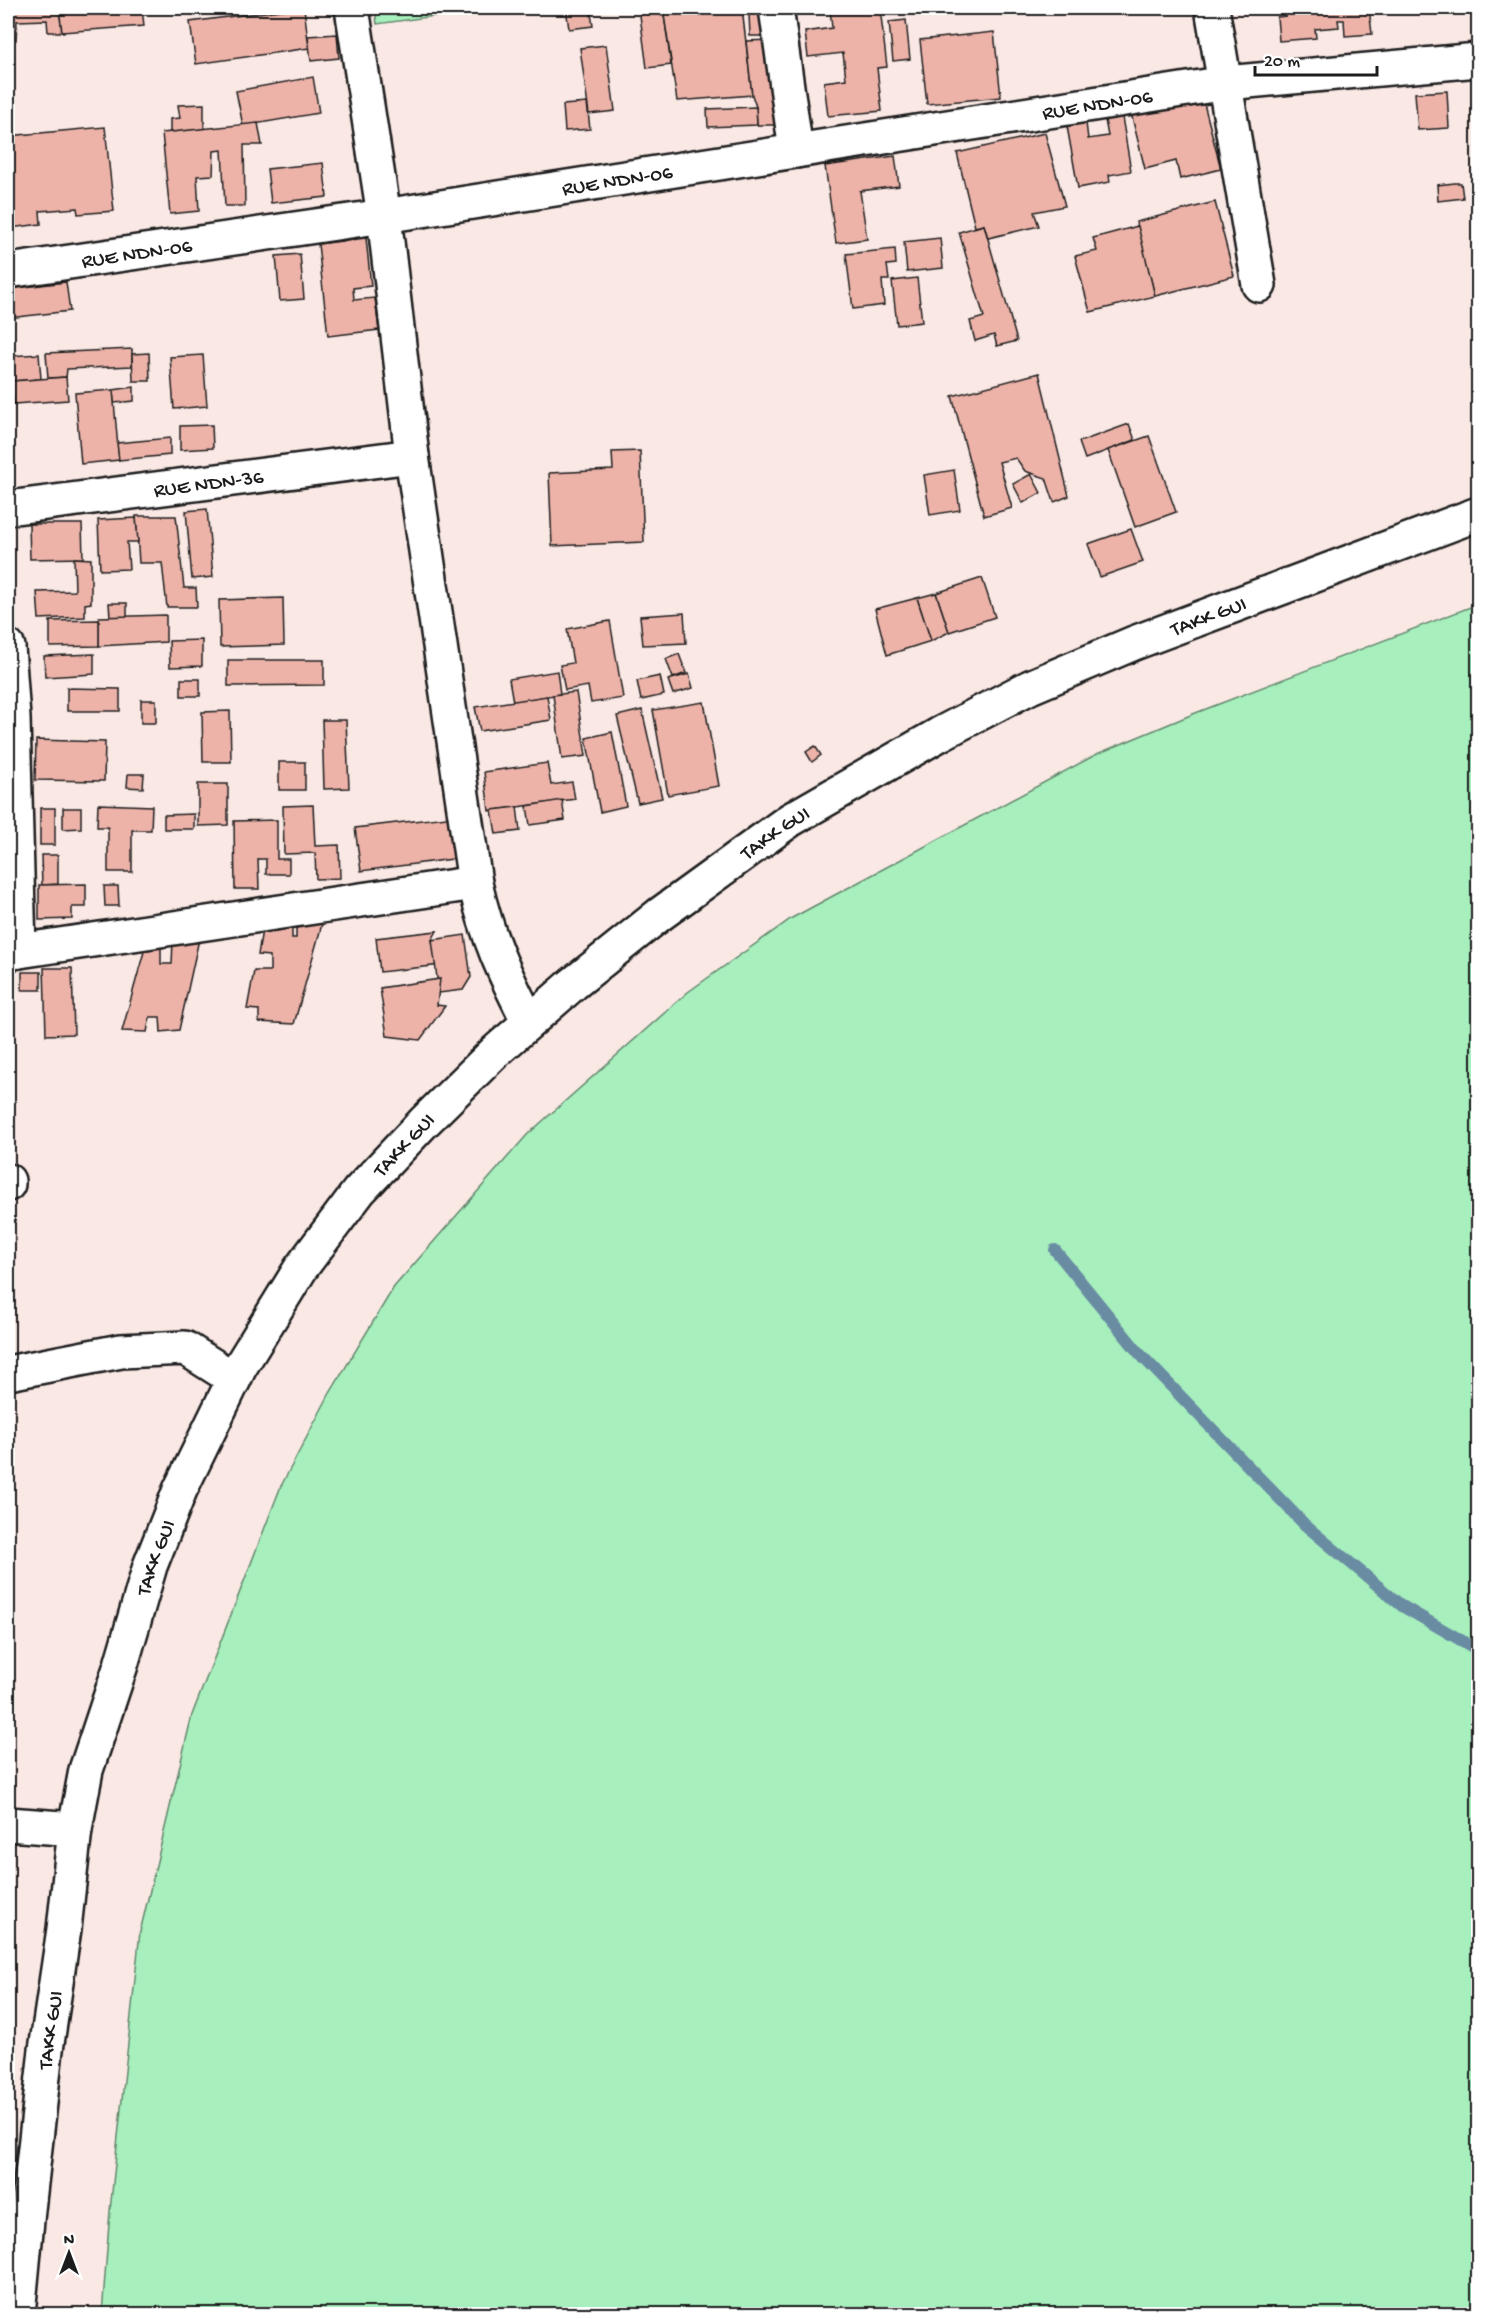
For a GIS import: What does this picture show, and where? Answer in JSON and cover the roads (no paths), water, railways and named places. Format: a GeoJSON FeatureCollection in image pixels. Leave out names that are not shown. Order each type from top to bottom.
{"type":"FeatureCollection","features":[{"type":"Feature","properties":{"kind":"street"},"geometry":{"type":"LineString","coordinates":[[352,8],[384,216],[412,456],[475,883],[483,921],[501,969],[529,1022]]}},
{"type":"Feature","properties":{"kind":"street"},"geometry":{"type":"LineString","coordinates":[[776,8],[796,152]]}},
{"type":"Feature","properties":{"kind":"street"},"geometry":{"type":"LineString","coordinates":[[1212,8],[1259,285]]}},
{"type":"Feature","properties":{"kind":"street","name":"RUE NDN-06"},"geometry":{"type":"LineString","coordinates":[[8,271],[384,216],[1226,83],[1479,60]]}},
{"type":"Feature","properties":{"kind":"street","name":"RUE NDN-36"},"geometry":{"type":"LineString","coordinates":[[8,508],[412,456]]}},
{"type":"Feature","properties":{"kind":"street","name":"TAKK GUI"},"geometry":{"type":"LineString","coordinates":[[18,2314],[18,2211],[75,1829],[86,1770],[121,1665],[150,1566],[180,1490],[234,1379],[301,1268],[359,1191],[495,1052],[573,984],[658,915],[790,820],[940,734],[1030,687],[1134,643],[1479,514]]}},
{"type":"Feature","properties":{"kind":"street"},"geometry":{"type":"LineString","coordinates":[[8,648],[13,718],[13,952],[475,883]]}},
{"type":"Feature","properties":{"kind":"street"},"geometry":{"type":"LineString","coordinates":[[8,1373],[121,1351],[185,1348],[234,1379]]}},
{"type":"Feature","properties":{"kind":"street"},"geometry":{"type":"LineString","coordinates":[[8,1824],[75,1829]]}},
{"type":"Feature","properties":{"kind":"waterway"},"geometry":{"type":"LineString","coordinates":[[1055,1250],[1139,1353],[1305,1525],[1402,1606],[1478,1650]]}}]}
